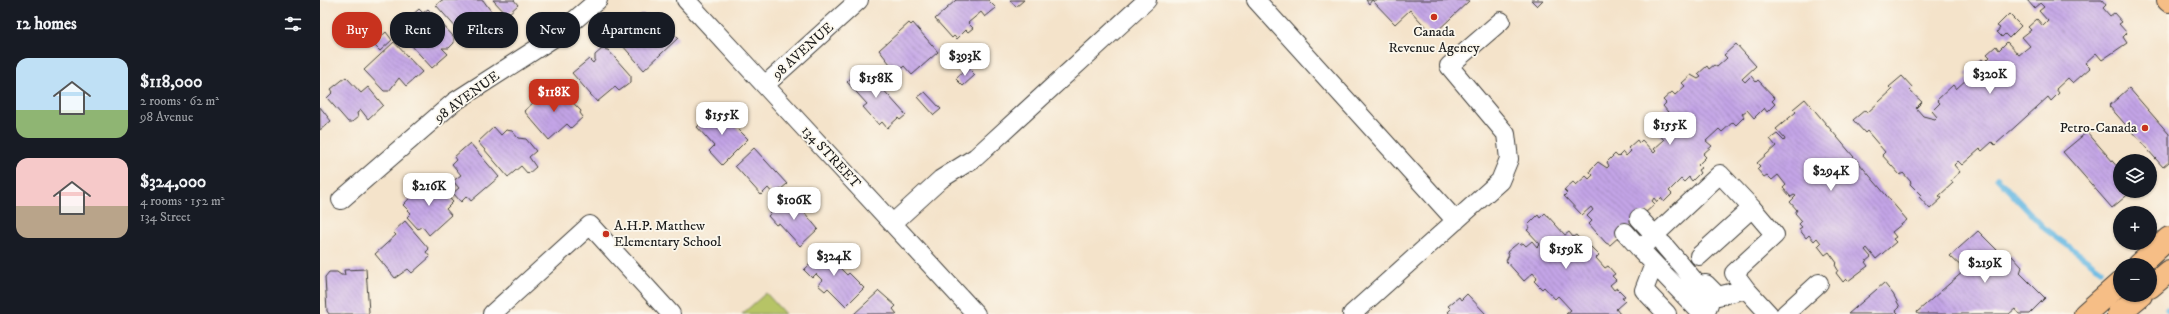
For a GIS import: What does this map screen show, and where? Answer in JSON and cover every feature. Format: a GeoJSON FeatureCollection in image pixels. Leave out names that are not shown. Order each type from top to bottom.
{"type":"FeatureCollection","features":[{"type":"Feature","properties":{"kind":"main road"},"geometry":{"type":"LineString","coordinates":[[2147,258],[2169,238]]}},
{"type":"Feature","properties":{"kind":"main road"},"geometry":{"type":"LineString","coordinates":[[2157,281],[2169,270]]}},
{"type":"Feature","properties":{"kind":"main road"},"geometry":{"type":"LineString","coordinates":[[2085,314],[2113,289]]}},
{"type":"Feature","properties":{"kind":"main road"},"geometry":{"type":"LineString","coordinates":[[2118,314],[2133,302]]}},
{"type":"Feature","properties":{"kind":"street","name":"98 AVENUE"},"geometry":{"type":"LineString","coordinates":[[341,200],[454,102],[555,37],[598,0]]}},
{"type":"Feature","properties":{"kind":"street","name":"134 STREET"},"geometry":{"type":"LineString","coordinates":[[686,0],[976,314]]}},
{"type":"Feature","properties":{"kind":"street","name":"98 AVENUE"},"geometry":{"type":"LineString","coordinates":[[765,86],[859,0]]}},
{"type":"Feature","properties":{"kind":"street"},"geometry":{"type":"LineString","coordinates":[[893,224],[941,179],[976,157],[1147,0]]}},
{"type":"Feature","properties":{"kind":"street"},"geometry":{"type":"LineString","coordinates":[[1256,0],[1456,220]]}},
{"type":"Feature","properties":{"kind":"street"},"geometry":{"type":"LineString","coordinates":[[1352,314],[1500,181],[1509,159],[1506,134],[1449,66],[1501,21]]}},
{"type":"Feature","properties":{"kind":"street"},"geometry":{"type":"LineString","coordinates":[[1640,249],[1720,174],[1776,235],[1734,273],[1746,289],[1769,314]]}},
{"type":"Feature","properties":{"kind":"street"},"geometry":{"type":"LineString","coordinates":[[1699,256],[1752,208]]}},
{"type":"Feature","properties":{"kind":"street"},"geometry":{"type":"LineString","coordinates":[[492,314],[590,225],[672,314]]}},
{"type":"Feature","properties":{"kind":"street"},"geometry":{"type":"LineString","coordinates":[[1625,232],[1702,314]]}},
{"type":"Feature","properties":{"kind":"street"},"geometry":{"type":"LineString","coordinates":[[1663,244],[1698,285],[1699,293],[1709,304],[1705,314]]}},
{"type":"Feature","properties":{"kind":"street"},"geometry":{"type":"LineString","coordinates":[[1654,264],[1644,290],[1667,314]]}},
{"type":"Feature","properties":{"kind":"street"},"geometry":{"type":"LineString","coordinates":[[1784,314],[1819,283]]}},
{"type":"Feature","properties":{"kind":"street"},"geometry":{"type":"LineString","coordinates":[[1698,285],[1706,284],[1718,296],[1746,289]]}},
{"type":"Feature","properties":{"kind":"green space"},"geometry":{"type":"Polygon","coordinates":[[[766,293],[785,314],[742,314],[766,293]]]}},
{"type":"Feature","properties":{"kind":"building"},"geometry":{"type":"Polygon","coordinates":[[[442,0],[483,0],[492,12],[453,12],[453,24],[445,15],[445,12],[442,12],[436,5],[442,0]]]}},
{"type":"Feature","properties":{"kind":"building"},"geometry":{"type":"Polygon","coordinates":[[[493,0],[514,0],[518,5],[510,12],[504,12],[493,0]]]}},
{"type":"Feature","properties":{"kind":"building"},"geometry":{"type":"Polygon","coordinates":[[[956,0],[988,0],[996,8],[985,17],[981,12],[968,23],[973,28],[968,32],[966,30],[957,39],[954,36],[952,38],[935,19],[956,0]]]}},
{"type":"Feature","properties":{"kind":"building"},"geometry":{"type":"Polygon","coordinates":[[[1010,0],[1024,0],[1016,7],[1010,0]]]}},
{"type":"Feature","properties":{"kind":"building"},"geometry":{"type":"Polygon","coordinates":[[[1366,0],[1372,0],[1369,4],[1366,0]]]}},
{"type":"Feature","properties":{"kind":"building","name":"Canada Revenue Agency"},"geometry":{"type":"Polygon","coordinates":[[[1372,0],[1470,0],[1433,35],[1410,10],[1395,24],[1372,0]]]}},
{"type":"Feature","properties":{"kind":"building"},"geometry":{"type":"Polygon","coordinates":[[[1531,0],[1543,0],[1537,6],[1531,0]]]}},
{"type":"Feature","properties":{"kind":"building"},"geometry":{"type":"Polygon","coordinates":[[[2027,0],[2102,0],[2106,5],[2103,8],[2110,16],[2114,13],[2122,22],[2119,24],[2127,33],[2123,37],[2127,43],[2102,60],[2096,53],[2085,63],[2090,68],[2073,83],[2068,78],[2056,89],[2059,93],[2051,101],[2048,97],[1995,145],[1992,142],[1982,151],[1980,149],[1962,165],[1958,161],[1954,165],[1960,172],[1951,180],[1953,183],[1939,196],[1942,198],[1930,209],[1919,197],[1921,195],[1910,184],[1911,182],[1903,173],[1900,175],[1882,155],[1885,152],[1867,131],[1865,133],[1853,120],[1865,110],[1867,113],[1892,90],[1889,87],[1902,76],[1913,88],[1910,91],[1922,102],[1916,108],[1923,116],[1935,119],[1937,117],[1932,111],[1940,103],[1937,100],[1953,85],[1956,89],[1969,77],[1965,74],[1982,59],[1985,62],[1990,57],[1987,54],[1996,46],[1999,50],[2007,42],[2019,55],[2030,46],[2022,37],[2031,30],[2028,27],[2037,19],[2043,26],[2048,21],[2039,11],[2044,7],[2040,3],[2034,8],[2027,0]]]}},
{"type":"Feature","properties":{"kind":"building"},"geometry":{"type":"Polygon","coordinates":[[[2009,14],[2021,26],[2009,38],[2005,34],[2002,37],[1997,32],[2000,28],[1997,26],[2009,14]]]}},
{"type":"Feature","properties":{"kind":"building"},"geometry":{"type":"Polygon","coordinates":[[[909,23],[911,25],[913,23],[938,52],[912,75],[904,66],[897,73],[879,50],[909,23]]]}},
{"type":"Feature","properties":{"kind":"building"},"geometry":{"type":"Polygon","coordinates":[[[445,27],[453,36],[453,44],[449,48],[445,48],[445,27]]]}},
{"type":"Feature","properties":{"kind":"building"},"geometry":{"type":"Polygon","coordinates":[[[386,32],[390,37],[390,42],[380,51],[377,48],[382,48],[382,36],[386,32]]]}},
{"type":"Feature","properties":{"kind":"building"},"geometry":{"type":"Polygon","coordinates":[[[1736,44],[1756,66],[1742,79],[1745,82],[1751,76],[1756,82],[1758,80],[1775,98],[1772,101],[1775,104],[1767,112],[1764,108],[1754,118],[1747,110],[1742,114],[1744,117],[1736,125],[1733,122],[1722,132],[1719,129],[1706,141],[1712,146],[1703,154],[1706,157],[1698,165],[1701,168],[1698,170],[1700,173],[1692,181],[1689,177],[1684,182],[1681,179],[1669,191],[1672,194],[1664,202],[1661,198],[1657,202],[1654,198],[1652,201],[1655,204],[1610,245],[1606,243],[1589,224],[1592,221],[1587,216],[1593,210],[1591,207],[1582,215],[1564,196],[1567,193],[1564,190],[1573,182],[1576,185],[1586,176],[1589,179],[1593,175],[1590,172],[1591,169],[1598,162],[1607,168],[1609,166],[1607,162],[1615,154],[1618,157],[1623,152],[1626,156],[1631,151],[1628,148],[1637,140],[1639,143],[1642,140],[1654,153],[1656,151],[1654,149],[1664,140],[1652,126],[1654,124],[1652,121],[1660,113],[1663,116],[1668,112],[1663,106],[1666,103],[1663,100],[1672,92],[1675,95],[1685,86],[1682,83],[1691,75],[1698,79],[1701,77],[1698,74],[1707,66],[1709,69],[1714,65],[1717,67],[1727,58],[1724,55],[1736,44]]]}},
{"type":"Feature","properties":{"kind":"building"},"geometry":{"type":"Polygon","coordinates":[[[390,46],[390,48],[400,48],[422,72],[406,86],[399,78],[389,91],[384,91],[364,70],[390,46]]]}},
{"type":"Feature","properties":{"kind":"building"},"geometry":{"type":"Polygon","coordinates":[[[414,48],[442,48],[448,54],[432,68],[414,48]]]}},
{"type":"Feature","properties":{"kind":"building"},"geometry":{"type":"Polygon","coordinates":[[[625,48],[667,48],[644,70],[625,48]]]}},
{"type":"Feature","properties":{"kind":"building"},"geometry":{"type":"Polygon","coordinates":[[[602,49],[608,50],[631,76],[631,82],[619,91],[615,87],[597,102],[572,73],[589,59],[593,63],[595,60],[595,55],[602,49]]]}},
{"type":"Feature","properties":{"kind":"building"},"geometry":{"type":"Polygon","coordinates":[[[863,67],[906,115],[900,120],[898,118],[887,128],[882,122],[879,125],[863,107],[867,104],[847,82],[863,67]]]}},
{"type":"Feature","properties":{"kind":"building"},"geometry":{"type":"Polygon","coordinates":[[[967,67],[975,75],[963,86],[956,79],[967,67]]]}},
{"type":"Feature","properties":{"kind":"building"},"geometry":{"type":"Polygon","coordinates":[[[346,77],[361,93],[368,87],[383,105],[368,119],[361,110],[357,113],[358,117],[352,122],[348,122],[327,98],[333,92],[331,89],[346,77]]]}},
{"type":"Feature","properties":{"kind":"building"},"geometry":{"type":"Polygon","coordinates":[[[559,88],[581,111],[580,113],[583,117],[571,128],[567,124],[549,140],[524,111],[544,93],[548,97],[559,88]]]}},
{"type":"Feature","properties":{"kind":"building"},"geometry":{"type":"Polygon","coordinates":[[[2129,88],[2169,134],[2169,162],[2163,167],[2157,160],[2157,154],[2151,154],[2109,106],[2129,88]]]}},
{"type":"Feature","properties":{"kind":"building"},"geometry":{"type":"Polygon","coordinates":[[[925,92],[941,109],[934,115],[918,97],[925,92]]]}},
{"type":"Feature","properties":{"kind":"building"},"geometry":{"type":"Polygon","coordinates":[[[1805,99],[1907,220],[1892,232],[1896,237],[1893,239],[1896,242],[1876,259],[1867,248],[1865,250],[1871,257],[1865,262],[1868,266],[1848,281],[1846,279],[1843,282],[1836,273],[1838,270],[1835,265],[1837,263],[1829,252],[1825,255],[1818,246],[1821,243],[1817,238],[1814,241],[1809,235],[1806,238],[1799,229],[1802,227],[1799,224],[1802,221],[1795,213],[1797,210],[1790,202],[1796,196],[1794,195],[1791,197],[1783,188],[1786,185],[1778,175],[1772,180],[1767,175],[1764,177],[1757,169],[1760,166],[1757,163],[1776,146],[1770,139],[1777,134],[1784,141],[1785,139],[1776,129],[1796,112],[1793,109],[1805,99]]]}},
{"type":"Feature","properties":{"kind":"building"},"geometry":{"type":"Polygon","coordinates":[[[320,107],[331,121],[320,130],[320,107]]]}},
{"type":"Feature","properties":{"kind":"building"},"geometry":{"type":"Polygon","coordinates":[[[718,109],[748,139],[722,165],[709,151],[714,146],[697,127],[718,109]]]}},
{"type":"Feature","properties":{"kind":"building"},"geometry":{"type":"Polygon","coordinates":[[[494,127],[501,135],[506,130],[512,131],[518,138],[526,139],[536,151],[529,157],[536,167],[528,174],[521,166],[508,177],[478,142],[494,127]]]}},
{"type":"Feature","properties":{"kind":"building"},"geometry":{"type":"Polygon","coordinates":[[[2087,132],[2113,162],[2113,198],[2124,198],[2112,208],[2063,152],[2087,132]]]}},
{"type":"Feature","properties":{"kind":"building"},"geometry":{"type":"Polygon","coordinates":[[[470,143],[499,177],[471,201],[467,196],[461,202],[453,193],[459,188],[453,181],[461,175],[452,164],[456,160],[454,157],[470,143]]]}},
{"type":"Feature","properties":{"kind":"building"},"geometry":{"type":"Polygon","coordinates":[[[754,148],[787,184],[774,195],[768,188],[761,195],[735,166],[754,148]]]}},
{"type":"Feature","properties":{"kind":"building"},"geometry":{"type":"Polygon","coordinates":[[[430,177],[453,202],[446,209],[451,215],[429,235],[422,226],[418,229],[407,217],[411,213],[403,205],[430,177]]]}},
{"type":"Feature","properties":{"kind":"building"},"geometry":{"type":"Polygon","coordinates":[[[790,195],[818,229],[800,246],[779,223],[776,225],[768,216],[790,195]]]}},
{"type":"Feature","properties":{"kind":"building"},"geometry":{"type":"Polygon","coordinates":[[[1545,213],[1565,235],[1569,232],[1573,237],[1576,235],[1583,243],[1579,246],[1582,252],[1591,247],[1599,255],[1596,258],[1605,268],[1608,266],[1615,274],[1612,276],[1616,280],[1610,285],[1614,290],[1617,288],[1625,296],[1622,298],[1625,301],[1616,309],[1620,314],[1566,314],[1571,310],[1558,296],[1555,299],[1544,287],[1542,289],[1534,281],[1537,278],[1533,273],[1524,281],[1506,261],[1509,255],[1507,252],[1518,243],[1520,245],[1523,243],[1526,246],[1532,241],[1537,247],[1540,244],[1527,230],[1530,228],[1528,225],[1538,215],[1540,218],[1545,213]]]}},
{"type":"Feature","properties":{"kind":"building"},"geometry":{"type":"Polygon","coordinates":[[[405,221],[429,249],[426,252],[430,257],[412,273],[408,269],[395,278],[375,254],[396,235],[393,232],[405,221]]]}},
{"type":"Feature","properties":{"kind":"building"},"geometry":{"type":"Polygon","coordinates":[[[1978,231],[2006,259],[2012,256],[2022,267],[2020,273],[2045,298],[2029,314],[2019,314],[2015,309],[2009,314],[1918,314],[1917,312],[1965,270],[1950,256],[1978,231]]]}},
{"type":"Feature","properties":{"kind":"building"},"geometry":{"type":"Polygon","coordinates":[[[827,248],[840,262],[837,265],[847,275],[849,273],[864,288],[846,306],[828,288],[825,291],[818,285],[822,280],[816,274],[812,278],[804,270],[827,248]]]}},
{"type":"Feature","properties":{"kind":"building"},"geometry":{"type":"Polygon","coordinates":[[[366,269],[368,314],[329,314],[327,311],[325,277],[329,272],[337,272],[341,275],[345,275],[344,270],[366,269]]]}},
{"type":"Feature","properties":{"kind":"building"},"geometry":{"type":"Polygon","coordinates":[[[1884,283],[1893,294],[1900,307],[1896,311],[1899,314],[1848,314],[1884,283]]]}},
{"type":"Feature","properties":{"kind":"building"},"geometry":{"type":"Polygon","coordinates":[[[879,291],[896,306],[893,309],[897,314],[854,314],[879,291]]]}},
{"type":"Feature","properties":{"kind":"building"},"geometry":{"type":"Polygon","coordinates":[[[1467,294],[1486,314],[1450,314],[1448,312],[1451,309],[1448,306],[1459,297],[1461,300],[1467,294]]]}},
{"type":"Feature","properties":{"kind":"waterway"},"geometry":{"type":"LineString","coordinates":[[1997,178],[2045,229],[2101,270]]}},
{"type":"Feature","properties":{"kind":"place","name":"Canada Revenue Agency"},"geometry":{"type":"Point","coordinates":[1434,17]}},
{"type":"Feature","properties":{"kind":"place","name":"Petro-Canada"},"geometry":{"type":"Point","coordinates":[2145,128]}},
{"type":"Feature","properties":{"kind":"place","name":"A.H.P. Matthew Elementary School"},"geometry":{"type":"Point","coordinates":[606,234]}}]}
